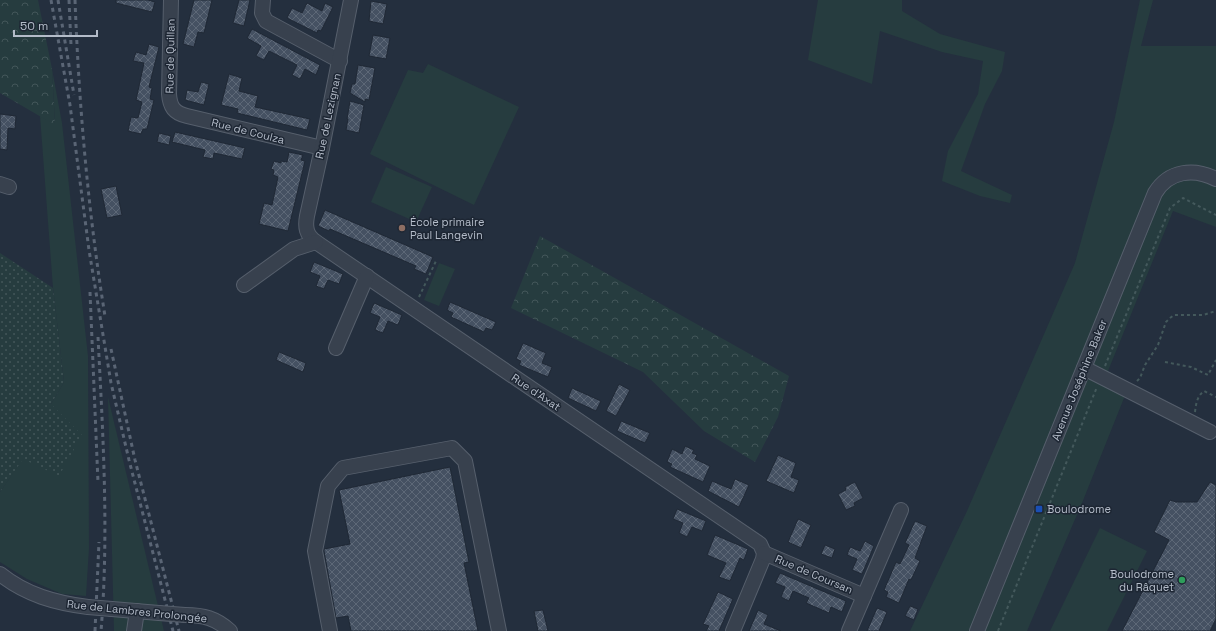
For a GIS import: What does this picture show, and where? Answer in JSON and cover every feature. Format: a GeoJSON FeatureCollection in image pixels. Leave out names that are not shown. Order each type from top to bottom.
{"type":"FeatureCollection","features":[{"type":"Feature","properties":{"kind":"street","name":"Rue de Quillan"},"geometry":{"type":"LineString","coordinates":[[171,0],[169,94],[170,104],[175,111]]}},
{"type":"Feature","properties":{"kind":"street"},"geometry":{"type":"LineString","coordinates":[[263,0],[262,13],[266,21],[340,60]]}},
{"type":"Feature","properties":{"kind":"street","name":"Rue de Lezignan"},"geometry":{"type":"LineString","coordinates":[[311,237],[306,216],[322,148],[351,0]]}},
{"type":"Feature","properties":{"kind":"street","name":"Rue de Coulza"},"geometry":{"type":"LineString","coordinates":[[175,111],[187,116],[322,148]]}},
{"type":"Feature","properties":{"kind":"street","name":"Avenue Joséphine Baker"},"geometry":{"type":"LineString","coordinates":[[977,631],[1158,189],[1170,178],[1186,172],[1203,174],[1216,179]]}},
{"type":"Feature","properties":{"kind":"street"},"geometry":{"type":"LineString","coordinates":[[244,285],[311,237]]}},
{"type":"Feature","properties":{"kind":"street","name":"Rue d'Axat"},"geometry":{"type":"LineString","coordinates":[[311,237],[414,309],[756,541],[760,544],[764,553]]}},
{"type":"Feature","properties":{"kind":"street"},"geometry":{"type":"LineString","coordinates":[[336,348],[367,276]]}},
{"type":"Feature","properties":{"kind":"street"},"geometry":{"type":"LineString","coordinates":[[1084,368],[1210,432]]}},
{"type":"Feature","properties":{"kind":"street"},"geometry":{"type":"LineString","coordinates":[[330,631],[315,551],[328,486],[344,468],[452,448],[465,461],[499,631]]}},
{"type":"Feature","properties":{"kind":"street"},"geometry":{"type":"LineString","coordinates":[[849,631],[902,510]]}},
{"type":"Feature","properties":{"kind":"street"},"geometry":{"type":"LineString","coordinates":[[733,631],[763,560],[764,553]]}},
{"type":"Feature","properties":{"kind":"street","name":"Rue de Coursan"},"geometry":{"type":"LineString","coordinates":[[764,553],[864,596]]}},
{"type":"Feature","properties":{"kind":"street","name":"Rue de Lambres Prolongée"},"geometry":{"type":"LineString","coordinates":[[0,574],[21,588],[55,601],[88,607],[202,616],[214,619],[230,631]]}},
{"type":"Feature","properties":{"kind":"street"},"geometry":{"type":"LineString","coordinates":[[134,631],[137,611]]}},
{"type":"Feature","properties":{"kind":"path"},"geometry":{"type":"LineString","coordinates":[[998,631],[1170,208],[1183,198],[1216,215]]}},
{"type":"Feature","properties":{"kind":"path"},"geometry":{"type":"LineString","coordinates":[[414,309],[436,261]]}},
{"type":"Feature","properties":{"kind":"path"},"geometry":{"type":"LineString","coordinates":[[1132,381],[1137,382],[1140,378],[1142,370],[1158,345],[1166,322],[1170,318],[1174,315],[1203,315],[1216,311]]}},
{"type":"Feature","properties":{"kind":"path"},"geometry":{"type":"LineString","coordinates":[[1165,362],[1191,367],[1208,375],[1216,360]]}},
{"type":"Feature","properties":{"kind":"path"},"geometry":{"type":"LineString","coordinates":[[1190,422],[1195,411],[1195,405],[1202,392],[1204,391],[1216,397]]}},
{"type":"Feature","properties":{"kind":"green space"},"geometry":{"type":"Polygon","coordinates":[[[0,0],[38,0],[52,69],[55,125],[0,93],[0,0]]]}},
{"type":"Feature","properties":{"kind":"green space"},"geometry":{"type":"Polygon","coordinates":[[[818,0],[902,0],[902,11],[940,34],[1005,52],[1002,71],[985,104],[961,171],[1012,195],[1010,203],[980,196],[942,181],[948,151],[978,94],[983,61],[942,52],[880,31],[872,84],[808,60],[818,0]]]}},
{"type":"Feature","properties":{"kind":"green space"},"geometry":{"type":"Polygon","coordinates":[[[1140,0],[1153,0],[1141,46],[1216,46],[1216,227],[1173,211],[1108,371],[1130,383],[1082,503],[1027,631],[910,631],[967,511],[1075,263],[1114,122],[1140,0]]]}},
{"type":"Feature","properties":{"kind":"green space"},"geometry":{"type":"Polygon","coordinates":[[[428,64],[519,107],[474,205],[370,154],[408,70],[423,73],[428,64]]]}},
{"type":"Feature","properties":{"kind":"green space"},"geometry":{"type":"Polygon","coordinates":[[[52,69],[62,123],[88,356],[89,548],[86,596],[62,594],[27,579],[0,562],[0,492],[23,458],[64,382],[53,288],[40,116],[55,124],[52,69]]]}},
{"type":"Feature","properties":{"kind":"green space"},"geometry":{"type":"Polygon","coordinates":[[[386,167],[432,187],[416,222],[371,202],[386,167]]]}},
{"type":"Feature","properties":{"kind":"green space"},"geometry":{"type":"Polygon","coordinates":[[[540,236],[789,376],[778,417],[755,462],[704,431],[643,372],[511,308],[540,236]]]}},
{"type":"Feature","properties":{"kind":"green space"},"geometry":{"type":"Polygon","coordinates":[[[0,253],[53,288],[64,382],[51,404],[82,435],[59,476],[23,459],[0,492],[0,253]]]}},
{"type":"Feature","properties":{"kind":"green space"},"geometry":{"type":"Polygon","coordinates":[[[439,263],[455,269],[439,306],[424,300],[439,263]]]}},
{"type":"Feature","properties":{"kind":"green space"},"geometry":{"type":"Polygon","coordinates":[[[108,397],[164,631],[114,631],[108,397]]]}},
{"type":"Feature","properties":{"kind":"green space"},"geometry":{"type":"Polygon","coordinates":[[[1100,528],[1147,551],[1107,631],[1050,631],[1100,528]]]}},
{"type":"Feature","properties":{"kind":"building"},"geometry":{"type":"Polygon","coordinates":[[[116,0],[148,0],[155,2],[152,12],[116,3],[116,0]]]}},
{"type":"Feature","properties":{"kind":"building"},"geometry":{"type":"Polygon","coordinates":[[[194,0],[212,0],[204,33],[198,32],[194,47],[183,44],[194,0]]]}},
{"type":"Feature","properties":{"kind":"building"},"geometry":{"type":"Polygon","coordinates":[[[239,0],[250,0],[244,26],[233,23],[239,0]]]}},
{"type":"Feature","properties":{"kind":"building"},"geometry":{"type":"Polygon","coordinates":[[[371,1],[387,4],[383,24],[369,21],[371,1]]]}},
{"type":"Feature","properties":{"kind":"building"},"geometry":{"type":"Polygon","coordinates":[[[307,3],[322,11],[325,3],[333,7],[321,31],[318,30],[317,33],[287,18],[292,8],[302,13],[307,3]]]}},
{"type":"Feature","properties":{"kind":"building"},"geometry":{"type":"Polygon","coordinates":[[[252,29],[320,65],[316,75],[305,69],[300,79],[292,75],[297,65],[269,51],[264,60],[256,56],[261,46],[247,38],[252,29]]]}},
{"type":"Feature","properties":{"kind":"building"},"geometry":{"type":"Polygon","coordinates":[[[373,35],[390,38],[386,59],[369,56],[373,35]]]}},
{"type":"Feature","properties":{"kind":"building"},"geometry":{"type":"Polygon","coordinates":[[[149,44],[159,47],[149,87],[152,88],[150,99],[154,100],[147,129],[143,129],[141,134],[128,131],[131,117],[138,118],[142,102],[136,100],[144,63],[133,61],[136,52],[146,55],[149,44]]]}},
{"type":"Feature","properties":{"kind":"building"},"geometry":{"type":"Polygon","coordinates":[[[358,65],[375,68],[369,100],[365,99],[365,102],[350,93],[352,84],[355,84],[358,65]]]}},
{"type":"Feature","properties":{"kind":"building"},"geometry":{"type":"Polygon","coordinates":[[[229,74],[242,78],[239,91],[258,96],[255,107],[310,119],[307,130],[237,113],[238,109],[221,105],[229,74]]]}},
{"type":"Feature","properties":{"kind":"building"},"geometry":{"type":"Polygon","coordinates":[[[201,82],[209,84],[204,105],[185,100],[187,90],[198,92],[201,82]]]}},
{"type":"Feature","properties":{"kind":"building"},"geometry":{"type":"Polygon","coordinates":[[[350,101],[364,105],[359,133],[346,130],[350,101]]]}},
{"type":"Feature","properties":{"kind":"building"},"geometry":{"type":"Polygon","coordinates":[[[0,114],[16,116],[15,129],[8,128],[7,150],[0,149],[0,114]]]}},
{"type":"Feature","properties":{"kind":"building"},"geometry":{"type":"Polygon","coordinates":[[[175,132],[245,148],[242,159],[214,153],[213,159],[203,157],[205,150],[172,142],[175,132]]]}},
{"type":"Feature","properties":{"kind":"building"},"geometry":{"type":"Polygon","coordinates":[[[159,133],[171,136],[169,145],[157,142],[159,133]]]}},
{"type":"Feature","properties":{"kind":"building"},"geometry":{"type":"Polygon","coordinates":[[[289,152],[303,155],[301,160],[305,161],[288,231],[259,224],[264,203],[272,205],[278,177],[273,175],[274,170],[271,169],[274,161],[281,163],[281,161],[287,162],[289,152]]]}},
{"type":"Feature","properties":{"kind":"building"},"geometry":{"type":"Polygon","coordinates":[[[116,186],[122,215],[107,218],[101,189],[116,186]]]}},
{"type":"Feature","properties":{"kind":"building"},"geometry":{"type":"Polygon","coordinates":[[[325,210],[433,257],[426,274],[414,269],[416,266],[330,229],[329,231],[318,226],[325,210]]]}},
{"type":"Feature","properties":{"kind":"building"},"geometry":{"type":"Polygon","coordinates":[[[314,262],[343,274],[339,284],[328,280],[324,289],[316,286],[320,276],[310,272],[314,262]]]}},
{"type":"Feature","properties":{"kind":"building"},"geometry":{"type":"Polygon","coordinates":[[[450,302],[496,322],[492,330],[486,328],[484,332],[451,317],[453,313],[447,310],[450,302]]]}},
{"type":"Feature","properties":{"kind":"building"},"geometry":{"type":"Polygon","coordinates":[[[374,303],[402,315],[398,325],[388,321],[383,333],[375,330],[380,317],[370,313],[374,303]]]}},
{"type":"Feature","properties":{"kind":"building"},"geometry":{"type":"Polygon","coordinates":[[[523,343],[546,353],[542,363],[552,367],[548,377],[519,365],[521,361],[516,359],[523,343]]]}},
{"type":"Feature","properties":{"kind":"building"},"geometry":{"type":"Polygon","coordinates":[[[279,352],[306,363],[303,372],[276,360],[279,352]]]}},
{"type":"Feature","properties":{"kind":"building"},"geometry":{"type":"Polygon","coordinates":[[[619,384],[630,390],[616,416],[606,411],[619,384]]]}},
{"type":"Feature","properties":{"kind":"building"},"geometry":{"type":"Polygon","coordinates":[[[572,388],[601,401],[596,411],[568,398],[572,388]]]}},
{"type":"Feature","properties":{"kind":"building"},"geometry":{"type":"Polygon","coordinates":[[[621,421],[650,433],[645,443],[617,431],[621,421]]]}},
{"type":"Feature","properties":{"kind":"building"},"geometry":{"type":"Polygon","coordinates":[[[685,446],[694,450],[692,453],[697,455],[695,459],[710,466],[703,482],[670,467],[672,464],[667,462],[672,449],[682,454],[685,446]]]}},
{"type":"Feature","properties":{"kind":"building"},"geometry":{"type":"Polygon","coordinates":[[[778,455],[796,463],[791,477],[799,480],[794,493],[766,481],[778,455]]]}},
{"type":"Feature","properties":{"kind":"building"},"geometry":{"type":"Polygon","coordinates":[[[450,467],[469,562],[464,563],[478,631],[351,631],[348,616],[336,618],[324,551],[324,549],[350,544],[339,490],[450,467]]]}},
{"type":"Feature","properties":{"kind":"building"},"geometry":{"type":"Polygon","coordinates":[[[735,479],[749,485],[739,507],[708,491],[712,481],[731,489],[735,479]]]}},
{"type":"Feature","properties":{"kind":"building"},"geometry":{"type":"Polygon","coordinates":[[[855,482],[863,498],[854,503],[855,506],[846,510],[838,494],[846,490],[845,487],[855,482]]]}},
{"type":"Feature","properties":{"kind":"building","name":"Boulodrome du Râquet"},"geometry":{"type":"Polygon","coordinates":[[[1210,482],[1216,485],[1216,619],[1210,631],[1122,631],[1169,540],[1154,532],[1170,500],[1176,502],[1197,502],[1210,482]]]}},
{"type":"Feature","properties":{"kind":"building"},"geometry":{"type":"Polygon","coordinates":[[[677,509],[706,521],[702,531],[692,527],[687,537],[679,533],[683,523],[673,519],[677,509]]]}},
{"type":"Feature","properties":{"kind":"building"},"geometry":{"type":"Polygon","coordinates":[[[798,519],[811,525],[801,548],[788,542],[798,519]]]}},
{"type":"Feature","properties":{"kind":"building"},"geometry":{"type":"Polygon","coordinates":[[[915,521],[927,526],[915,558],[920,561],[911,580],[909,579],[899,603],[886,597],[888,592],[884,590],[896,562],[900,564],[909,545],[905,543],[915,521]]]}},
{"type":"Feature","properties":{"kind":"building"},"geometry":{"type":"Polygon","coordinates":[[[715,535],[748,549],[744,560],[740,558],[730,581],[719,577],[726,563],[707,555],[715,535]]]}},
{"type":"Feature","properties":{"kind":"building"},"geometry":{"type":"Polygon","coordinates":[[[865,541],[874,546],[862,574],[852,570],[857,559],[847,555],[850,547],[860,551],[865,541]]]}},
{"type":"Feature","properties":{"kind":"building"},"geometry":{"type":"Polygon","coordinates":[[[825,545],[835,549],[832,558],[821,554],[825,545]]]}},
{"type":"Feature","properties":{"kind":"building"},"geometry":{"type":"Polygon","coordinates":[[[780,573],[846,601],[842,612],[831,607],[829,613],[806,603],[809,598],[793,591],[789,601],[781,597],[785,587],[775,583],[780,573]]]}},
{"type":"Feature","properties":{"kind":"building"},"geometry":{"type":"Polygon","coordinates":[[[718,592],[733,599],[719,631],[706,631],[709,626],[703,624],[718,592]]]}},
{"type":"Feature","properties":{"kind":"building"},"geometry":{"type":"Polygon","coordinates":[[[910,606],[918,609],[914,620],[905,616],[910,606]]]}},
{"type":"Feature","properties":{"kind":"building"},"geometry":{"type":"Polygon","coordinates":[[[877,608],[887,612],[879,631],[867,631],[877,608]]]}},
{"type":"Feature","properties":{"kind":"building"},"geometry":{"type":"Polygon","coordinates":[[[543,610],[548,631],[538,631],[534,611],[543,610]]]}},
{"type":"Feature","properties":{"kind":"building"},"geometry":{"type":"Polygon","coordinates":[[[758,610],[768,615],[764,624],[781,631],[749,631],[758,610]]]}},
{"type":"Feature","properties":{"kind":"railway"},"geometry":{"type":"LineString","coordinates":[[51,0],[70,105],[89,250],[111,383],[129,460],[173,631]]}},
{"type":"Feature","properties":{"kind":"railway"},"geometry":{"type":"LineString","coordinates":[[58,0],[74,95]]}},
{"type":"Feature","properties":{"kind":"railway"},"geometry":{"type":"LineString","coordinates":[[69,0],[71,45]]}},
{"type":"Feature","properties":{"kind":"railway"},"geometry":{"type":"LineString","coordinates":[[75,0],[85,158],[105,316]]}},
{"type":"Feature","properties":{"kind":"railway"},"geometry":{"type":"LineString","coordinates":[[90,292],[98,482]]}},
{"type":"Feature","properties":{"kind":"railway"},"geometry":{"type":"LineString","coordinates":[[98,337],[105,521],[105,558],[101,631]]}},
{"type":"Feature","properties":{"kind":"railway"},"geometry":{"type":"LineString","coordinates":[[111,349],[135,460],[179,631]]}},
{"type":"Feature","properties":{"kind":"railway"},"geometry":{"type":"LineString","coordinates":[[95,631],[99,542]]}},
{"type":"Feature","properties":{"kind":"place","name":"École primaire Paul Langevin"},"geometry":{"type":"Point","coordinates":[402,228]}},
{"type":"Feature","properties":{"kind":"place","name":"Boulodrome"},"geometry":{"type":"Point","coordinates":[1039,509]}},
{"type":"Feature","properties":{"kind":"place","name":"Boulodrome du Râquet"},"geometry":{"type":"Point","coordinates":[1182,580]}}]}
